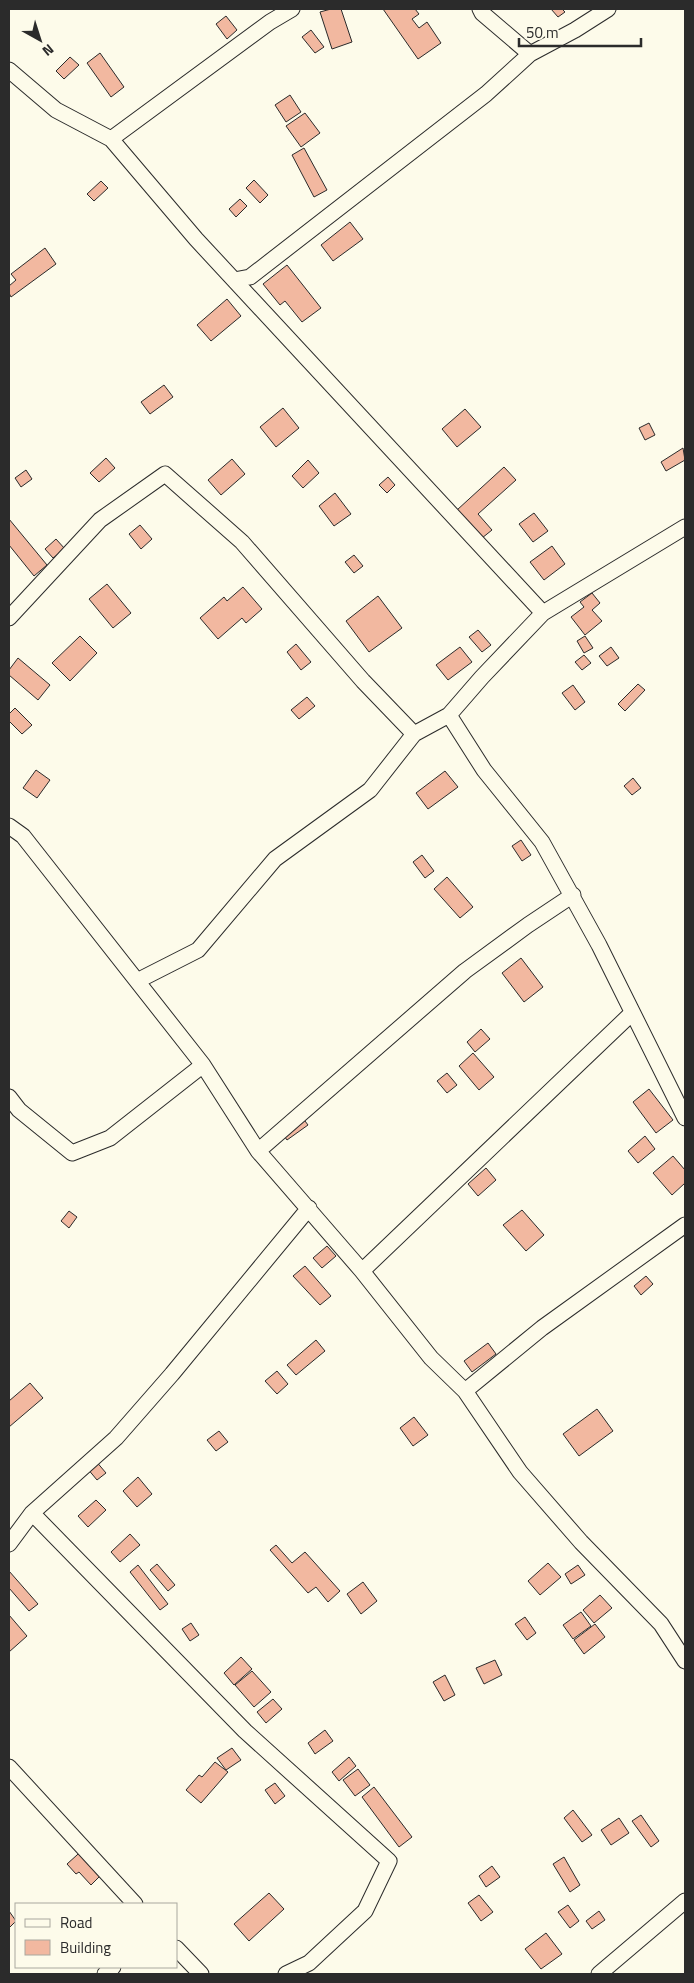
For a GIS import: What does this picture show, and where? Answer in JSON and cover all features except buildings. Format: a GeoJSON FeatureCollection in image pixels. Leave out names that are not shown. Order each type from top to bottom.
{"type":"FeatureCollection","features":[{"type":"Feature","properties":{"kind":"street"},"geometry":{"type":"LineString","coordinates":[[110,139],[270,22],[292,9]]}},
{"type":"Feature","properties":{"kind":"street"},"geometry":{"type":"LineString","coordinates":[[480,9],[482,14],[530,54]]}},
{"type":"Feature","properties":{"kind":"street"},"geometry":{"type":"LineString","coordinates":[[234,280],[250,277],[486,94],[530,54],[575,30],[608,9]]}},
{"type":"Feature","properties":{"kind":"street"},"geometry":{"type":"LineString","coordinates":[[9,70],[56,110],[110,139],[196,239],[543,613]]}},
{"type":"Feature","properties":{"kind":"street"},"geometry":{"type":"LineString","coordinates":[[9,618],[100,520],[165,474],[242,542],[363,681],[414,734]]}},
{"type":"Feature","properties":{"kind":"street"},"geometry":{"type":"LineString","coordinates":[[138,980],[198,950],[275,859],[370,790],[414,734],[449,715],[543,613],[685,527]]}},
{"type":"Feature","properties":{"kind":"street"},"geometry":{"type":"LineString","coordinates":[[449,715],[484,770],[542,842],[572,896],[685,1118]]}},
{"type":"Feature","properties":{"kind":"street"},"geometry":{"type":"LineString","coordinates":[[9,826],[23,836],[138,980],[203,1065],[258,1150],[362,1271],[431,1358],[465,1391],[520,1472],[581,1542],[661,1624],[685,1661]]}},
{"type":"Feature","properties":{"kind":"street"},"geometry":{"type":"LineString","coordinates":[[258,1150],[465,971],[528,925],[572,896]]}},
{"type":"Feature","properties":{"kind":"street"},"geometry":{"type":"LineString","coordinates":[[362,1271],[632,1013]]}},
{"type":"Feature","properties":{"kind":"street"},"geometry":{"type":"LineString","coordinates":[[9,1097],[19,1110],[72,1153],[110,1138],[203,1065]]}},
{"type":"Feature","properties":{"kind":"street"},"geometry":{"type":"LineString","coordinates":[[9,1544],[32,1513],[116,1438],[172,1374],[309,1208]]}},
{"type":"Feature","properties":{"kind":"street"},"geometry":{"type":"LineString","coordinates":[[465,1391],[542,1328],[685,1225]]}},
{"type":"Feature","properties":{"kind":"street"},"geometry":{"type":"LineString","coordinates":[[32,1513],[245,1731],[389,1861],[365,1911],[309,1963],[286,1974]]}},
{"type":"Feature","properties":{"kind":"street"},"geometry":{"type":"LineString","coordinates":[[9,1767],[14,1784],[134,1903]]}},
{"type":"Feature","properties":{"kind":"street"},"geometry":{"type":"LineString","coordinates":[[600,1974],[685,1901]]}},
{"type":"Feature","properties":{"kind":"street"},"geometry":{"type":"LineString","coordinates":[[178,1950],[202,1974]]}}]}
